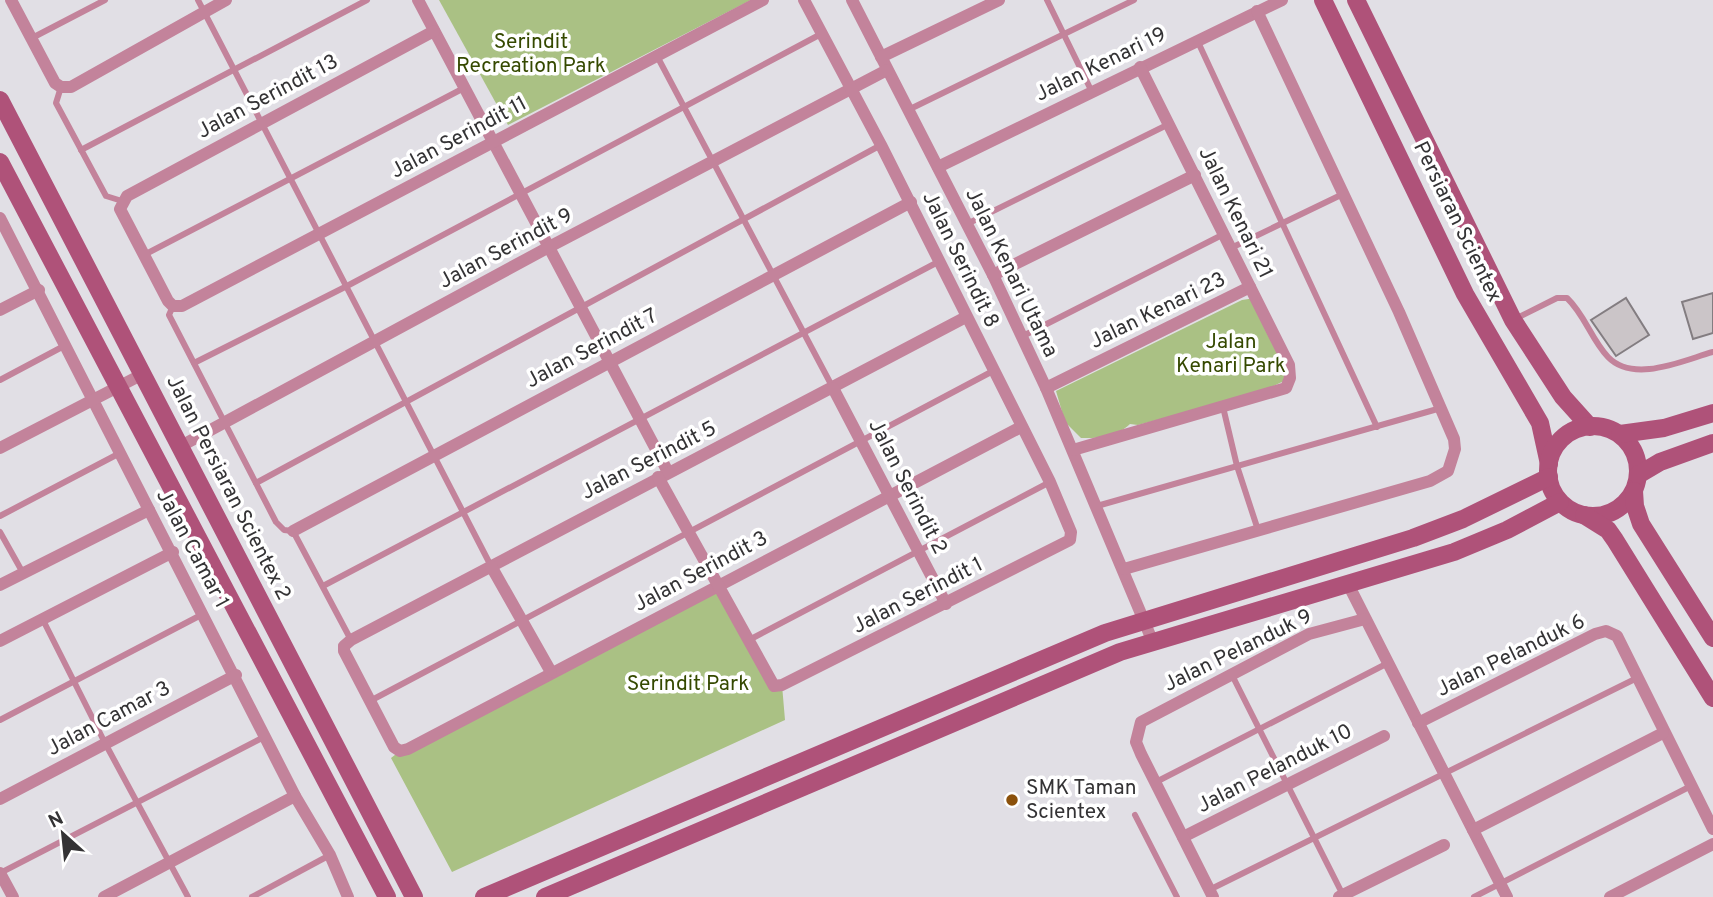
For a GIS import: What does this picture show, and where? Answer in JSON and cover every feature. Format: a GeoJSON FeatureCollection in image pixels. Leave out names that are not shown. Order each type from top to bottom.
{"type":"FeatureCollection","features":[{"type":"Feature","properties":{"kind":"street"},"geometry":{"type":"LineString","coordinates":[[10,0],[55,83],[61,87],[71,87],[201,6],[226,0]]}},
{"type":"Feature","properties":{"kind":"street"},"geometry":{"type":"LineString","coordinates":[[418,0],[640,419],[688,532],[749,640]]}},
{"type":"Feature","properties":{"kind":"street","name":"Jalan Serindit 11"},"geometry":{"type":"LineString","coordinates":[[173,306],[182,306],[763,0]]}},
{"type":"Feature","properties":{"kind":"street","name":"Jalan Serindit 8"},"geometry":{"type":"LineString","coordinates":[[804,0],[911,202],[938,262],[1050,482],[1071,532],[1070,540]]}},
{"type":"Feature","properties":{"kind":"street","name":"Jalan Kenari Utama"},"geometry":{"type":"LineString","coordinates":[[852,0],[993,275],[1046,388],[1152,640]]}},
{"type":"Feature","properties":{"kind":"street"},"geometry":{"type":"LineString","coordinates":[[881,57],[999,0]]}},
{"type":"Feature","properties":{"kind":"street","name":"Jalan Kenari 19"},"geometry":{"type":"LineString","coordinates":[[938,167],[1261,7],[1282,0]]}},
{"type":"Feature","properties":{"kind":"street","name":"Persiaran Scientex"},"geometry":{"type":"LineString","coordinates":[[1324,0],[1465,294],[1540,423],[1549,470]]}},
{"type":"Feature","properties":{"kind":"street","name":"Persiaran Scientex"},"geometry":{"type":"LineString","coordinates":[[1356,0],[1513,320],[1563,397],[1590,426]]}},
{"type":"Feature","properties":{"kind":"street"},"geometry":{"type":"LineString","coordinates":[[1124,569],[1418,485],[1448,471],[1455,449],[1454,439],[1441,408],[1261,7]]}},
{"type":"Feature","properties":{"kind":"street","name":"Jalan Serindit 13"},"geometry":{"type":"LineString","coordinates":[[122,201],[261,122],[434,31]]}},
{"type":"Feature","properties":{"kind":"street","name":"Jalan Kenari 21"},"geometry":{"type":"LineString","coordinates":[[1140,67],[1289,365],[1290,378],[1286,388],[1223,406]]}},
{"type":"Feature","properties":{"kind":"street","name":"Jalan Serindit 9"},"geometry":{"type":"LineString","coordinates":[[181,446],[549,247],[887,70]]}},
{"type":"Feature","properties":{"kind":"street","name":"Jalan Persiaran Scientex 2"},"geometry":{"type":"LineString","coordinates":[[0,100],[414,897]]}},
{"type":"Feature","properties":{"kind":"street"},"geometry":{"type":"LineString","coordinates":[[0,162],[387,897]]}},
{"type":"Feature","properties":{"kind":"street"},"geometry":{"type":"LineString","coordinates":[[993,275],[1195,176]]}},
{"type":"Feature","properties":{"kind":"street"},"geometry":{"type":"LineString","coordinates":[[122,201],[120,209],[173,306]]}},
{"type":"Feature","properties":{"kind":"street","name":"Jalan Serindit 7"},"geometry":{"type":"LineString","coordinates":[[293,531],[911,202]]}},
{"type":"Feature","properties":{"kind":"street","name":"Jalan Camar 1"},"geometry":{"type":"LineString","coordinates":[[0,218],[5,239],[39,290],[296,796],[330,855],[348,897]]}},
{"type":"Feature","properties":{"kind":"street","name":"Jalan Kenari 23"},"geometry":{"type":"LineString","coordinates":[[1046,388],[1250,288]]}},
{"type":"Feature","properties":{"kind":"street"},"geometry":{"type":"LineString","coordinates":[[0,310],[39,290]]}},
{"type":"Feature","properties":{"kind":"street","name":"Jalan Serindit 5"},"geometry":{"type":"LineString","coordinates":[[351,640],[966,317]]}},
{"type":"Feature","properties":{"kind":"street"},"geometry":{"type":"LineString","coordinates":[[0,448],[143,374]]}},
{"type":"Feature","properties":{"kind":"street","name":"Jalan Serindit 2"},"geometry":{"type":"LineString","coordinates":[[833,387],[946,604]]}},
{"type":"Feature","properties":{"kind":"street"},"geometry":{"type":"LineString","coordinates":[[1073,450],[1223,406]]}},
{"type":"Feature","properties":{"kind":"street"},"geometry":{"type":"LineString","coordinates":[[484,897],[1105,634],[1413,538],[1463,519],[1549,470],[1562,439],[1575,431],[1590,426],[1620,434],[1664,428],[1713,413]]}},
{"type":"Feature","properties":{"kind":"street","name":"Jalan Serindit 3"},"geometry":{"type":"LineString","coordinates":[[370,701],[394,747],[400,751],[1021,427]]}},
{"type":"Feature","properties":{"kind":"street"},"geometry":{"type":"LineString","coordinates":[[1620,434],[1634,453],[1634,506],[1641,524],[1713,638]]}},
{"type":"Feature","properties":{"kind":"street"},"geometry":{"type":"LineString","coordinates":[[1584,515],[1612,512],[1636,483],[1660,462],[1713,443]]}},
{"type":"Feature","properties":{"kind":"street"},"geometry":{"type":"LineString","coordinates":[[1549,470],[1560,502],[1608,530],[1713,698]]}},
{"type":"Feature","properties":{"kind":"street"},"geometry":{"type":"LineString","coordinates":[[545,897],[1152,640],[1454,552],[1507,530],[1560,502]]}},
{"type":"Feature","properties":{"kind":"street"},"geometry":{"type":"LineString","coordinates":[[0,585],[149,510]]}},
{"type":"Feature","properties":{"kind":"street","name":"Jalan Serindit 1"},"geometry":{"type":"LineString","coordinates":[[749,640],[769,680],[774,686],[782,685],[1070,540]]}},
{"type":"Feature","properties":{"kind":"street"},"geometry":{"type":"LineString","coordinates":[[0,641],[173,552]]}},
{"type":"Feature","properties":{"kind":"street"},"geometry":{"type":"LineString","coordinates":[[491,566],[551,672]]}},
{"type":"Feature","properties":{"kind":"street"},"geometry":{"type":"LineString","coordinates":[[1298,573],[1334,573],[1348,584],[1507,897]]}},
{"type":"Feature","properties":{"kind":"street","name":"Jalan Pelanduk 9"},"geometry":{"type":"LineString","coordinates":[[1155,782],[1136,741],[1136,732],[1141,722],[1310,634],[1365,619]]}},
{"type":"Feature","properties":{"kind":"street","name":"Jalan Pelanduk 6"},"geometry":{"type":"LineString","coordinates":[[1419,723],[1595,634],[1606,631],[1617,636],[1663,733],[1713,828]]}},
{"type":"Feature","properties":{"kind":"street"},"geometry":{"type":"LineString","coordinates":[[351,640],[344,646],[344,651],[370,701]]}},
{"type":"Feature","properties":{"kind":"street","name":"Jalan Camar 3"},"geometry":{"type":"LineString","coordinates":[[0,799],[236,674]]}},
{"type":"Feature","properties":{"kind":"street"},"geometry":{"type":"LineString","coordinates":[[1473,830],[1663,733]]}},
{"type":"Feature","properties":{"kind":"street","name":"Jalan Pelanduk 10"},"geometry":{"type":"LineString","coordinates":[[1183,837],[1384,736]]}},
{"type":"Feature","properties":{"kind":"street"},"geometry":{"type":"LineString","coordinates":[[1155,782],[1211,894]]}},
{"type":"Feature","properties":{"kind":"street"},"geometry":{"type":"LineString","coordinates":[[104,897],[296,796]]}},
{"type":"Feature","properties":{"kind":"street"},"geometry":{"type":"LineString","coordinates":[[1610,897],[1713,844]]}},
{"type":"Feature","properties":{"kind":"street"},"geometry":{"type":"LineString","coordinates":[[1342,896],[1444,845]]}},
{"type":"Feature","properties":{"kind":"street"},"geometry":{"type":"LineString","coordinates":[[0,873],[13,897]]}},
{"type":"Feature","properties":{"kind":"lane"},"geometry":{"type":"LineString","coordinates":[[32,38],[104,0]]}},
{"type":"Feature","properties":{"kind":"lane"},"geometry":{"type":"LineString","coordinates":[[81,150],[367,0]]}},
{"type":"Feature","properties":{"kind":"lane"},"geometry":{"type":"LineString","coordinates":[[1047,0],[1091,90]]}},
{"type":"Feature","properties":{"kind":"lane"},"geometry":{"type":"LineString","coordinates":[[908,110],[1134,0]]}},
{"type":"Feature","properties":{"kind":"lane"},"geometry":{"type":"LineString","coordinates":[[201,6],[491,566]]}},
{"type":"Feature","properties":{"kind":"lane"},"geometry":{"type":"LineString","coordinates":[[194,363],[521,195],[821,34]]}},
{"type":"Feature","properties":{"kind":"lane"},"geometry":{"type":"LineString","coordinates":[[1197,40],[1377,427]]}},
{"type":"Feature","properties":{"kind":"lane"},"geometry":{"type":"LineString","coordinates":[[656,56],[833,387]]}},
{"type":"Feature","properties":{"kind":"lane"},"geometry":{"type":"LineString","coordinates":[[61,87],[56,103],[81,150],[106,196],[122,201]]}},
{"type":"Feature","properties":{"kind":"lane"},"geometry":{"type":"LineString","coordinates":[[144,255],[464,88]]}},
{"type":"Feature","properties":{"kind":"lane"},"geometry":{"type":"LineString","coordinates":[[967,224],[1169,124]]}},
{"type":"Feature","properties":{"kind":"lane"},"geometry":{"type":"LineString","coordinates":[[256,484],[881,145]]}},
{"type":"Feature","properties":{"kind":"lane"},"geometry":{"type":"LineString","coordinates":[[1231,248],[1345,194]]}},
{"type":"Feature","properties":{"kind":"lane"},"geometry":{"type":"LineString","coordinates":[[1021,337],[1224,234]]}},
{"type":"Feature","properties":{"kind":"lane"},"geometry":{"type":"LineString","coordinates":[[323,586],[938,262]]}},
{"type":"Feature","properties":{"kind":"lane"},"geometry":{"type":"LineString","coordinates":[[1513,320],[1557,298],[1567,298],[1578,309],[1609,358],[1621,365],[1652,369],[1713,352]]}},
{"type":"Feature","properties":{"kind":"lane"},"geometry":{"type":"LineString","coordinates":[[173,306],[169,315],[276,522],[284,530],[293,531],[351,640]]}},
{"type":"Feature","properties":{"kind":"lane"},"geometry":{"type":"LineString","coordinates":[[0,380],[66,345]]}},
{"type":"Feature","properties":{"kind":"lane"},"geometry":{"type":"LineString","coordinates":[[370,701],[993,371]]}},
{"type":"Feature","properties":{"kind":"lane"},"geometry":{"type":"LineString","coordinates":[[1223,406],[1237,466],[1258,530]]}},
{"type":"Feature","properties":{"kind":"lane"},"geometry":{"type":"LineString","coordinates":[[1097,506],[1441,408]]}},
{"type":"Feature","properties":{"kind":"lane"},"geometry":{"type":"LineString","coordinates":[[0,516],[120,453]]}},
{"type":"Feature","properties":{"kind":"lane"},"geometry":{"type":"LineString","coordinates":[[749,640],[1050,482]]}},
{"type":"Feature","properties":{"kind":"lane"},"geometry":{"type":"LineString","coordinates":[[0,532],[23,573]]}},
{"type":"Feature","properties":{"kind":"lane"},"geometry":{"type":"LineString","coordinates":[[0,720],[205,614]]}},
{"type":"Feature","properties":{"kind":"lane"},"geometry":{"type":"LineString","coordinates":[[43,619],[105,743],[188,897]]}},
{"type":"Feature","properties":{"kind":"lane"},"geometry":{"type":"LineString","coordinates":[[1155,782],[1388,663]]}},
{"type":"Feature","properties":{"kind":"lane"},"geometry":{"type":"LineString","coordinates":[[1231,674],[1342,896]]}},
{"type":"Feature","properties":{"kind":"lane"},"geometry":{"type":"LineString","coordinates":[[1211,894],[1314,838],[1637,678]]}},
{"type":"Feature","properties":{"kind":"lane"},"geometry":{"type":"LineString","coordinates":[[0,873],[266,736]]}},
{"type":"Feature","properties":{"kind":"lane"},"geometry":{"type":"LineString","coordinates":[[1474,897],[1691,786]]}},
{"type":"Feature","properties":{"kind":"lane"},"geometry":{"type":"LineString","coordinates":[[1135,815],[1177,897]]}},
{"type":"Feature","properties":{"kind":"lane"},"geometry":{"type":"LineString","coordinates":[[252,897],[330,855]]}},
{"type":"Feature","properties":{"kind":"green space","name":"Serindit Recreation Park"},"geometry":{"type":"Polygon","coordinates":[[[439,0],[751,0],[508,125],[439,0]]]}},
{"type":"Feature","properties":{"kind":"green space","name":"Jalan Kenari Park"},"geometry":{"type":"Polygon","coordinates":[[[1255,298],[1290,378],[1259,393],[1138,425],[1130,424],[1107,436],[1081,438],[1065,422],[1056,391],[1242,300],[1255,298]]]}},
{"type":"Feature","properties":{"kind":"green space","name":"Serindit Park"},"geometry":{"type":"Polygon","coordinates":[[[719,584],[770,680],[782,685],[785,720],[452,872],[391,758],[719,584]]]}},
{"type":"Feature","properties":{"kind":"building"},"geometry":{"type":"Polygon","coordinates":[[[1713,293],[1713,333],[1693,339],[1682,302],[1713,293]]]}},
{"type":"Feature","properties":{"kind":"building"},"geometry":{"type":"Polygon","coordinates":[[[1626,298],[1649,335],[1616,356],[1591,320],[1626,298]]]}},
{"type":"Feature","properties":{"kind":"place","name":"SMK Taman Scientex"},"geometry":{"type":"Point","coordinates":[1012,800]}}]}
